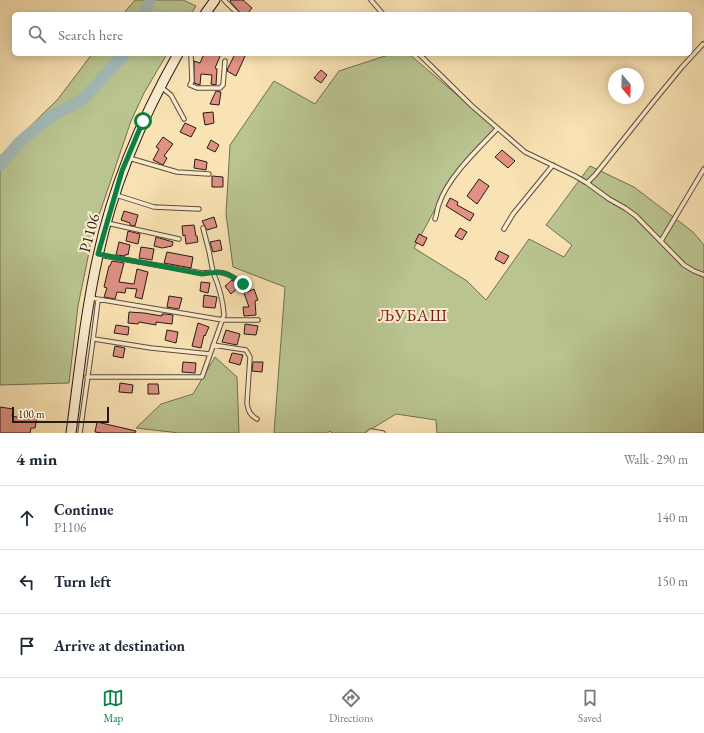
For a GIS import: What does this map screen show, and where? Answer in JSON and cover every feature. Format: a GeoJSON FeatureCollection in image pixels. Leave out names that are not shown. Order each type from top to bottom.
{"type":"FeatureCollection","features":[{"type":"Feature","properties":{"kind":"main road"},"geometry":{"type":"LineString","coordinates":[[206,12],[215,0]]}},
{"type":"Feature","properties":{"kind":"main road","name":"P1106"},"geometry":{"type":"LineString","coordinates":[[71,433],[94,299],[98,254],[115,195],[128,158],[143,121],[177,56]]}},
{"type":"Feature","properties":{"kind":"lane"},"geometry":{"type":"LineString","coordinates":[[224,0],[236,12]]}},
{"type":"Feature","properties":{"kind":"lane"},"geometry":{"type":"LineString","coordinates":[[371,0],[381,12]]}},
{"type":"Feature","properties":{"kind":"lane"},"geometry":{"type":"LineString","coordinates":[[587,182],[602,166],[677,73],[703,44]]}},
{"type":"Feature","properties":{"kind":"lane"},"geometry":{"type":"LineString","coordinates":[[191,56],[192,81],[190,85],[197,88],[220,88],[223,85],[225,61]]}},
{"type":"Feature","properties":{"kind":"lane"},"geometry":{"type":"LineString","coordinates":[[421,56],[472,106],[525,152],[587,182],[609,199],[636,216],[684,265],[704,275]]}},
{"type":"Feature","properties":{"kind":"lane"},"geometry":{"type":"LineString","coordinates":[[160,87],[171,95],[184,118]]}},
{"type":"Feature","properties":{"kind":"lane"},"geometry":{"type":"LineString","coordinates":[[435,219],[439,203],[447,187],[469,159],[497,129]]}},
{"type":"Feature","properties":{"kind":"lane"},"geometry":{"type":"LineString","coordinates":[[128,158],[177,172],[209,174]]}},
{"type":"Feature","properties":{"kind":"lane"},"geometry":{"type":"LineString","coordinates":[[504,229],[513,214],[553,165]]}},
{"type":"Feature","properties":{"kind":"lane"},"geometry":{"type":"LineString","coordinates":[[661,241],[704,169]]}},
{"type":"Feature","properties":{"kind":"lane"},"geometry":{"type":"LineString","coordinates":[[115,195],[154,207],[199,209]]}},
{"type":"Feature","properties":{"kind":"lane"},"geometry":{"type":"LineString","coordinates":[[107,223],[179,239]]}},
{"type":"Feature","properties":{"kind":"lane"},"geometry":{"type":"LineString","coordinates":[[87,377],[202,377],[223,320],[224,307],[218,283],[213,272],[203,228]]}},
{"type":"Feature","properties":{"kind":"lane"},"geometry":{"type":"LineString","coordinates":[[98,254],[202,274],[220,272],[231,275],[243,284]]}},
{"type":"Feature","properties":{"kind":"lane"},"geometry":{"type":"LineString","coordinates":[[80,433],[87,377],[94,339],[94,299],[223,320],[258,320]]}},
{"type":"Feature","properties":{"kind":"lane"},"geometry":{"type":"LineString","coordinates":[[94,339],[151,348],[210,354]]}},
{"type":"Feature","properties":{"kind":"lane"},"geometry":{"type":"LineString","coordinates":[[213,345],[246,350],[250,357],[247,403],[249,413],[257,419]]}},
{"type":"Feature","properties":{"kind":"lane"},"geometry":{"type":"LineString","coordinates":[[368,433],[371,431],[383,433]]}},
{"type":"Feature","properties":{"kind":"green space"},"geometry":{"type":"Polygon","coordinates":[[[135,0],[183,0],[196,6],[192,12],[125,12],[135,0]]]}},
{"type":"Feature","properties":{"kind":"green space"},"geometry":{"type":"Polygon","coordinates":[[[90,56],[166,56],[144,93],[131,121],[93,233],[78,306],[69,383],[0,385],[0,156],[58,99],[90,56]]]}},
{"type":"Feature","properties":{"kind":"green space"},"geometry":{"type":"Polygon","coordinates":[[[385,56],[411,56],[497,129],[469,159],[447,187],[414,248],[467,281],[486,300],[529,239],[564,257],[572,245],[546,225],[590,166],[634,187],[693,232],[704,245],[704,433],[437,433],[436,420],[396,414],[365,433],[332,433],[330,431],[327,433],[274,433],[285,287],[233,267],[226,214],[230,145],[274,81],[315,104],[339,71],[385,56]]]}},
{"type":"Feature","properties":{"kind":"green space"},"geometry":{"type":"Polygon","coordinates":[[[215,357],[237,377],[239,433],[179,433],[136,428],[161,404],[193,394],[215,357]]]}},
{"type":"Feature","properties":{"kind":"building"},"geometry":{"type":"Polygon","coordinates":[[[243,0],[252,8],[249,12],[239,12],[230,1],[243,0]]]}},
{"type":"Feature","properties":{"kind":"building"},"geometry":{"type":"Polygon","coordinates":[[[203,56],[220,56],[215,68],[217,69],[216,85],[211,84],[212,75],[201,74],[200,85],[194,83],[194,61],[200,63],[203,56]]]}},
{"type":"Feature","properties":{"kind":"building"},"geometry":{"type":"Polygon","coordinates":[[[234,56],[245,56],[236,76],[227,71],[234,56]]]}},
{"type":"Feature","properties":{"kind":"building"},"geometry":{"type":"Polygon","coordinates":[[[321,70],[327,75],[321,83],[314,78],[321,70]]]}},
{"type":"Feature","properties":{"kind":"building"},"geometry":{"type":"Polygon","coordinates":[[[216,91],[221,92],[219,105],[210,104],[216,91]]]}},
{"type":"Feature","properties":{"kind":"building"},"geometry":{"type":"Polygon","coordinates":[[[213,112],[214,123],[205,125],[203,113],[213,112]]]}},
{"type":"Feature","properties":{"kind":"building"},"geometry":{"type":"Polygon","coordinates":[[[185,123],[196,128],[191,137],[180,132],[185,123]]]}},
{"type":"Feature","properties":{"kind":"building"},"geometry":{"type":"Polygon","coordinates":[[[163,137],[173,144],[164,156],[167,158],[163,165],[153,160],[159,149],[156,147],[163,137]]]}},
{"type":"Feature","properties":{"kind":"building"},"geometry":{"type":"Polygon","coordinates":[[[211,140],[219,145],[215,152],[207,148],[211,140]]]}},
{"type":"Feature","properties":{"kind":"building"},"geometry":{"type":"Polygon","coordinates":[[[502,150],[515,161],[508,168],[495,157],[502,150]]]}},
{"type":"Feature","properties":{"kind":"building"},"geometry":{"type":"Polygon","coordinates":[[[195,159],[207,162],[206,170],[194,168],[195,159]]]}},
{"type":"Feature","properties":{"kind":"building"},"geometry":{"type":"Polygon","coordinates":[[[212,176],[223,177],[223,187],[212,187],[212,176]]]}},
{"type":"Feature","properties":{"kind":"building"},"geometry":{"type":"Polygon","coordinates":[[[479,179],[489,186],[477,204],[467,196],[479,179]]]}},
{"type":"Feature","properties":{"kind":"building"},"geometry":{"type":"Polygon","coordinates":[[[450,198],[458,202],[457,205],[474,214],[470,221],[446,206],[450,198]]]}},
{"type":"Feature","properties":{"kind":"building"},"geometry":{"type":"Polygon","coordinates":[[[124,211],[138,215],[135,226],[121,220],[124,211]]]}},
{"type":"Feature","properties":{"kind":"building"},"geometry":{"type":"Polygon","coordinates":[[[214,217],[217,227],[207,230],[202,221],[214,217]]]}},
{"type":"Feature","properties":{"kind":"building"},"geometry":{"type":"Polygon","coordinates":[[[194,225],[198,242],[186,244],[182,226],[194,225]]]}},
{"type":"Feature","properties":{"kind":"building"},"geometry":{"type":"Polygon","coordinates":[[[460,228],[467,232],[462,240],[455,236],[460,228]]]}},
{"type":"Feature","properties":{"kind":"building"},"geometry":{"type":"Polygon","coordinates":[[[128,231],[140,234],[138,244],[126,241],[128,231]]]}},
{"type":"Feature","properties":{"kind":"building"},"geometry":{"type":"Polygon","coordinates":[[[419,234],[427,238],[423,246],[415,242],[419,234]]]}},
{"type":"Feature","properties":{"kind":"building"},"geometry":{"type":"Polygon","coordinates":[[[156,237],[173,242],[172,246],[162,248],[154,246],[156,237]]]}},
{"type":"Feature","properties":{"kind":"building"},"geometry":{"type":"Polygon","coordinates":[[[220,240],[222,250],[213,252],[210,242],[220,240]]]}},
{"type":"Feature","properties":{"kind":"building"},"geometry":{"type":"Polygon","coordinates":[[[119,242],[130,245],[128,255],[116,255],[119,242]]]}},
{"type":"Feature","properties":{"kind":"building"},"geometry":{"type":"Polygon","coordinates":[[[141,247],[154,249],[152,260],[139,258],[141,247]]]}},
{"type":"Feature","properties":{"kind":"building"},"geometry":{"type":"Polygon","coordinates":[[[499,251],[509,256],[504,264],[495,259],[499,251]]]}},
{"type":"Feature","properties":{"kind":"building"},"geometry":{"type":"Polygon","coordinates":[[[167,252],[193,257],[191,268],[164,263],[167,252]]]}},
{"type":"Feature","properties":{"kind":"building"},"geometry":{"type":"Polygon","coordinates":[[[112,261],[124,263],[119,282],[134,284],[137,269],[148,272],[142,299],[135,297],[137,289],[126,288],[125,293],[117,292],[115,299],[104,297],[107,288],[104,287],[109,266],[112,261]]]}},
{"type":"Feature","properties":{"kind":"building"},"geometry":{"type":"Polygon","coordinates":[[[232,280],[239,287],[231,294],[225,286],[232,280]]]}},
{"type":"Feature","properties":{"kind":"building"},"geometry":{"type":"Polygon","coordinates":[[[201,282],[210,283],[208,293],[200,291],[201,282]]]}},
{"type":"Feature","properties":{"kind":"building"},"geometry":{"type":"Polygon","coordinates":[[[254,289],[258,300],[255,301],[256,315],[244,316],[243,307],[249,307],[244,293],[254,289]]]}},
{"type":"Feature","properties":{"kind":"building"},"geometry":{"type":"Polygon","coordinates":[[[204,295],[217,297],[215,308],[203,307],[204,295]]]}},
{"type":"Feature","properties":{"kind":"building"},"geometry":{"type":"Polygon","coordinates":[[[169,296],[182,298],[179,309],[167,307],[169,296]]]}},
{"type":"Feature","properties":{"kind":"building"},"geometry":{"type":"Polygon","coordinates":[[[129,312],[162,316],[162,314],[173,315],[172,324],[156,322],[156,325],[139,322],[138,324],[128,323],[129,312]]]}},
{"type":"Feature","properties":{"kind":"building"},"geometry":{"type":"Polygon","coordinates":[[[198,323],[209,327],[205,336],[204,335],[201,348],[192,346],[198,323]]]}},
{"type":"Feature","properties":{"kind":"building"},"geometry":{"type":"Polygon","coordinates":[[[245,324],[258,326],[256,335],[244,334],[245,324]]]}},
{"type":"Feature","properties":{"kind":"building"},"geometry":{"type":"Polygon","coordinates":[[[116,325],[129,327],[128,335],[114,333],[116,325]]]}},
{"type":"Feature","properties":{"kind":"building"},"geometry":{"type":"Polygon","coordinates":[[[167,330],[178,332],[176,343],[165,340],[167,330]]]}},
{"type":"Feature","properties":{"kind":"building"},"geometry":{"type":"Polygon","coordinates":[[[226,330],[240,334],[237,345],[222,342],[226,330]]]}},
{"type":"Feature","properties":{"kind":"building"},"geometry":{"type":"Polygon","coordinates":[[[115,346],[125,348],[123,358],[113,356],[115,346]]]}},
{"type":"Feature","properties":{"kind":"building"},"geometry":{"type":"Polygon","coordinates":[[[232,353],[243,355],[240,365],[229,362],[232,353]]]}},
{"type":"Feature","properties":{"kind":"building"},"geometry":{"type":"Polygon","coordinates":[[[183,362],[196,363],[195,373],[182,372],[183,362]]]}},
{"type":"Feature","properties":{"kind":"building"},"geometry":{"type":"Polygon","coordinates":[[[253,362],[263,362],[262,372],[252,371],[253,362]]]}},
{"type":"Feature","properties":{"kind":"building"},"geometry":{"type":"Polygon","coordinates":[[[120,383],[133,385],[132,393],[119,392],[120,383]]]}},
{"type":"Feature","properties":{"kind":"building"},"geometry":{"type":"Polygon","coordinates":[[[148,384],[158,384],[159,394],[148,394],[148,384]]]}},
{"type":"Feature","properties":{"kind":"building"},"geometry":{"type":"Polygon","coordinates":[[[0,407],[13,409],[12,416],[26,419],[27,415],[37,417],[35,428],[31,428],[30,433],[0,433],[0,407]]]}},
{"type":"Feature","properties":{"kind":"building"},"geometry":{"type":"Polygon","coordinates":[[[97,422],[136,431],[135,433],[95,432],[97,422]]]}},
{"type":"Feature","properties":{"kind":"waterway"},"geometry":{"type":"LineString","coordinates":[[145,12],[150,0]]}},
{"type":"Feature","properties":{"kind":"waterway"},"geometry":{"type":"LineString","coordinates":[[0,165],[19,143],[36,128],[54,115],[80,101],[89,93],[122,56]]}},
{"type":"Feature","properties":{"kind":"district","name":"ЉУБАШ"},"geometry":{"type":"Point","coordinates":[413,315]}},
{"type":"Feature","properties":{"kind":"route"},"geometry":{"type":"LineString","coordinates":[[143,121],[122,171],[98,254],[202,274],[220,272],[231,275],[243,284]]}}]}
